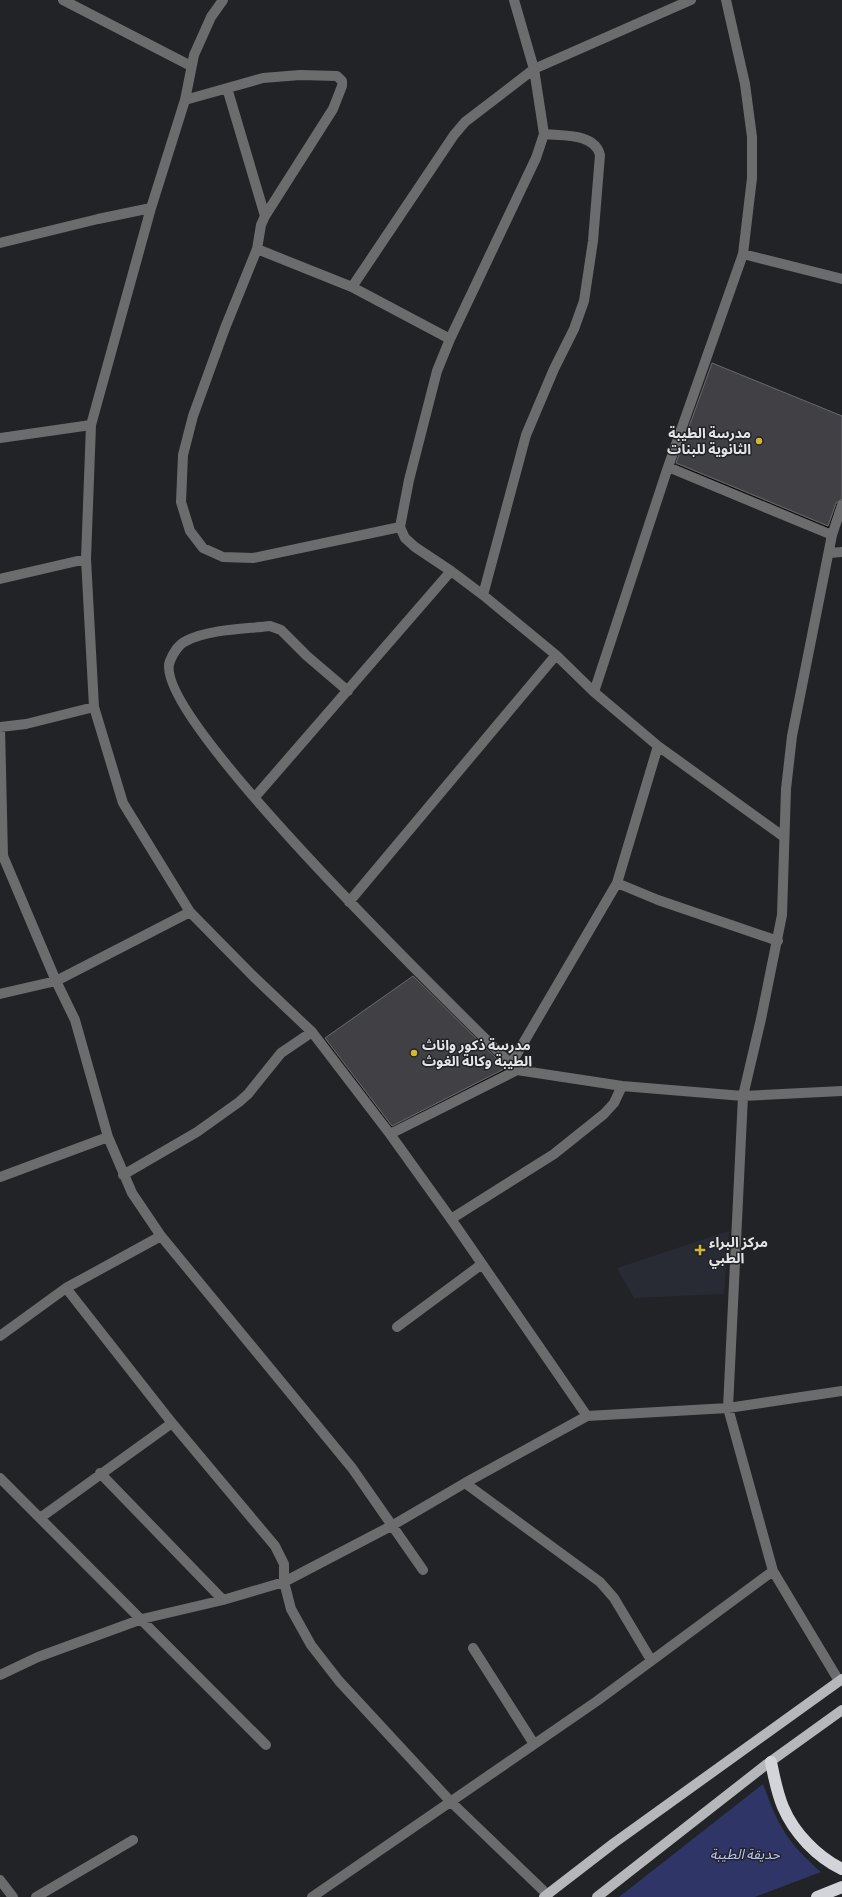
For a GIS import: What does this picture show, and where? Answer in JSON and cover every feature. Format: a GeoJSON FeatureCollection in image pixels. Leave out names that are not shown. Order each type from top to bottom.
{"type":"FeatureCollection","features":[{"type":"Feature","properties":{"kind":"highway"},"geometry":{"type":"LineString","coordinates":[[771,1762],[782,1807],[794,1827],[806,1843],[829,1863],[842,1869]]}},
{"type":"Feature","properties":{"kind":"highway"},"geometry":{"type":"LineString","coordinates":[[817,1897],[842,1887]]}},
{"type":"Feature","properties":{"kind":"main road"},"geometry":{"type":"LineString","coordinates":[[546,1896],[614,1843],[841,1680]]}},
{"type":"Feature","properties":{"kind":"main road"},"geometry":{"type":"LineString","coordinates":[[597,1897],[771,1762],[842,1710]]}},
{"type":"Feature","properties":{"kind":"street"},"geometry":{"type":"LineString","coordinates":[[63,0],[191,66]]}},
{"type":"Feature","properties":{"kind":"street"},"geometry":{"type":"LineString","coordinates":[[222,0],[202,35],[191,66],[185,100],[151,208],[91,424],[86,559],[94,707],[123,802],[190,912],[254,977],[312,1032],[390,1134],[451,1219],[587,1416]]}},
{"type":"Feature","properties":{"kind":"street"},"geometry":{"type":"LineString","coordinates":[[514,0],[534,69],[544,134],[529,173],[450,339],[437,371],[409,480],[400,527],[405,538],[415,547],[483,595],[556,656],[594,692],[658,746],[784,837]]}},
{"type":"Feature","properties":{"kind":"street"},"geometry":{"type":"LineString","coordinates":[[352,287],[454,135],[465,122],[534,69],[691,0]]}},
{"type":"Feature","properties":{"kind":"street"},"geometry":{"type":"LineString","coordinates":[[594,692],[668,467],[743,254],[752,178],[752,137],[745,84],[726,0]]}},
{"type":"Feature","properties":{"kind":"street"},"geometry":{"type":"LineString","coordinates":[[185,100],[263,78],[282,76],[334,76],[340,78],[342,81],[340,94],[333,110],[265,216],[259,234],[257,249],[210,368],[193,416],[183,455],[181,502],[190,531],[203,548],[223,557],[252,558],[400,527]]}},
{"type":"Feature","properties":{"kind":"street"},"geometry":{"type":"LineString","coordinates":[[227,88],[265,216]]}},
{"type":"Feature","properties":{"kind":"street"},"geometry":{"type":"LineString","coordinates":[[483,595],[526,435],[554,369],[574,328],[584,301],[593,241],[598,198],[599,150],[592,143],[582,138],[544,134]]}},
{"type":"Feature","properties":{"kind":"street"},"geometry":{"type":"LineString","coordinates":[[0,243],[98,219],[151,208]]}},
{"type":"Feature","properties":{"kind":"street"},"geometry":{"type":"LineString","coordinates":[[257,249],[352,287],[450,339]]}},
{"type":"Feature","properties":{"kind":"street"},"geometry":{"type":"LineString","coordinates":[[743,254],[842,279]]}},
{"type":"Feature","properties":{"kind":"street"},"geometry":{"type":"LineString","coordinates":[[0,438],[91,424]]}},
{"type":"Feature","properties":{"kind":"street"},"geometry":{"type":"LineString","coordinates":[[668,467],[832,535]]}},
{"type":"Feature","properties":{"kind":"street"},"geometry":{"type":"LineString","coordinates":[[841,1680],[773,1571],[728,1408],[743,1096],[778,941],[784,885],[786,789],[792,736],[832,535],[842,505]]}},
{"type":"Feature","properties":{"kind":"street"},"geometry":{"type":"LineString","coordinates":[[829,553],[842,552]]}},
{"type":"Feature","properties":{"kind":"street"},"geometry":{"type":"LineString","coordinates":[[0,579],[86,559]]}},
{"type":"Feature","properties":{"kind":"street"},"geometry":{"type":"LineString","coordinates":[[255,797],[451,571]]}},
{"type":"Feature","properties":{"kind":"street"},"geometry":{"type":"LineString","coordinates":[[348,691],[307,656],[281,630],[270,626],[204,635],[186,641],[176,650],[169,662],[169,676],[194,723],[294,844],[349,902],[514,1067],[622,1086],[743,1096],[842,1092]]}},
{"type":"Feature","properties":{"kind":"street"},"geometry":{"type":"LineString","coordinates":[[349,902],[556,656]]}},
{"type":"Feature","properties":{"kind":"street"},"geometry":{"type":"LineString","coordinates":[[94,707],[32,723],[0,727],[2,856],[74,1020],[108,1137],[132,1193],[161,1236],[352,1468],[423,1570]]}},
{"type":"Feature","properties":{"kind":"street"},"geometry":{"type":"LineString","coordinates":[[390,1134],[514,1067],[617,883],[658,746]]}},
{"type":"Feature","properties":{"kind":"street"},"geometry":{"type":"LineString","coordinates":[[617,883],[658,900],[778,941]]}},
{"type":"Feature","properties":{"kind":"street"},"geometry":{"type":"LineString","coordinates":[[0,994],[56,981],[190,912]]}},
{"type":"Feature","properties":{"kind":"street"},"geometry":{"type":"LineString","coordinates":[[123,1175],[197,1132],[239,1102],[248,1094],[281,1053],[312,1032]]}},
{"type":"Feature","properties":{"kind":"street"},"geometry":{"type":"LineString","coordinates":[[451,1219],[554,1154],[604,1114],[614,1103],[622,1086]]}},
{"type":"Feature","properties":{"kind":"street"},"geometry":{"type":"LineString","coordinates":[[0,1177],[108,1137]]}},
{"type":"Feature","properties":{"kind":"street"},"geometry":{"type":"LineString","coordinates":[[0,1336],[66,1288],[161,1236]]}},
{"type":"Feature","properties":{"kind":"street"},"geometry":{"type":"LineString","coordinates":[[397,1327],[482,1264]]}},
{"type":"Feature","properties":{"kind":"street"},"geometry":{"type":"LineString","coordinates":[[66,1288],[172,1423],[275,1546],[284,1564],[284,1582],[292,1614],[324,1662],[358,1704],[451,1802],[546,1896]]}},
{"type":"Feature","properties":{"kind":"street"},"geometry":{"type":"LineString","coordinates":[[0,1675],[38,1657],[142,1619],[223,1600],[284,1582],[393,1525],[465,1483],[587,1416],[728,1408],[842,1392]]}},
{"type":"Feature","properties":{"kind":"street"},"geometry":{"type":"LineString","coordinates":[[40,1518],[100,1473],[172,1423]]}},
{"type":"Feature","properties":{"kind":"street"},"geometry":{"type":"LineString","coordinates":[[100,1473],[223,1600]]}},
{"type":"Feature","properties":{"kind":"street"},"geometry":{"type":"LineString","coordinates":[[0,1478],[266,1745]]}},
{"type":"Feature","properties":{"kind":"street"},"geometry":{"type":"LineString","coordinates":[[465,1483],[600,1582],[614,1598],[651,1660]]}},
{"type":"Feature","properties":{"kind":"street"},"geometry":{"type":"LineString","coordinates":[[312,1897],[597,1701],[773,1571]]}},
{"type":"Feature","properties":{"kind":"street"},"geometry":{"type":"LineString","coordinates":[[472,1648],[534,1744]]}},
{"type":"Feature","properties":{"kind":"street"},"geometry":{"type":"LineString","coordinates":[[36,1897],[133,1840]]}},
{"type":"Feature","properties":{"kind":"street"},"geometry":{"type":"LineString","coordinates":[[0,1880],[13,1897]]}},
{"type":"Feature","properties":{"kind":"shaded area","name":"مركز البراء الطبي"},"geometry":{"type":"Polygon","coordinates":[[[729,1231],[724,1294],[634,1298],[617,1268],[729,1231]]]}},
{"type":"Feature","properties":{"kind":"green space","name":"حديقة الطيبة"},"geometry":{"type":"Polygon","coordinates":[[[763,1784],[779,1823],[785,1833],[800,1852],[821,1872],[755,1897],[619,1897],[763,1784]]]}},
{"type":"Feature","properties":{"kind":"building","name":"مدرسة الطيبة الثانوية للبنات"},"geometry":{"type":"Polygon","coordinates":[[[712,363],[842,416],[842,499],[836,503],[828,526],[676,463],[712,363]]]}},
{"type":"Feature","properties":{"kind":"building","name":"مدرسة ذكور واناث الطيبة وكالة الغوث"},"geometry":{"type":"Polygon","coordinates":[[[413,976],[506,1068],[392,1126],[325,1038],[413,976]]]}},
{"type":"Feature","properties":{"kind":"place","name":"مدرسة الطيبة الثانوية للبنات"},"geometry":{"type":"Point","coordinates":[759,441]}},
{"type":"Feature","properties":{"kind":"place","name":"مدرسة ذكور واناث الطيبة وكالة الغوث"},"geometry":{"type":"Point","coordinates":[414,1053]}},
{"type":"Feature","properties":{"kind":"place","name":"مركز البراء الطبي"},"geometry":{"type":"Point","coordinates":[700,1250]}}]}
